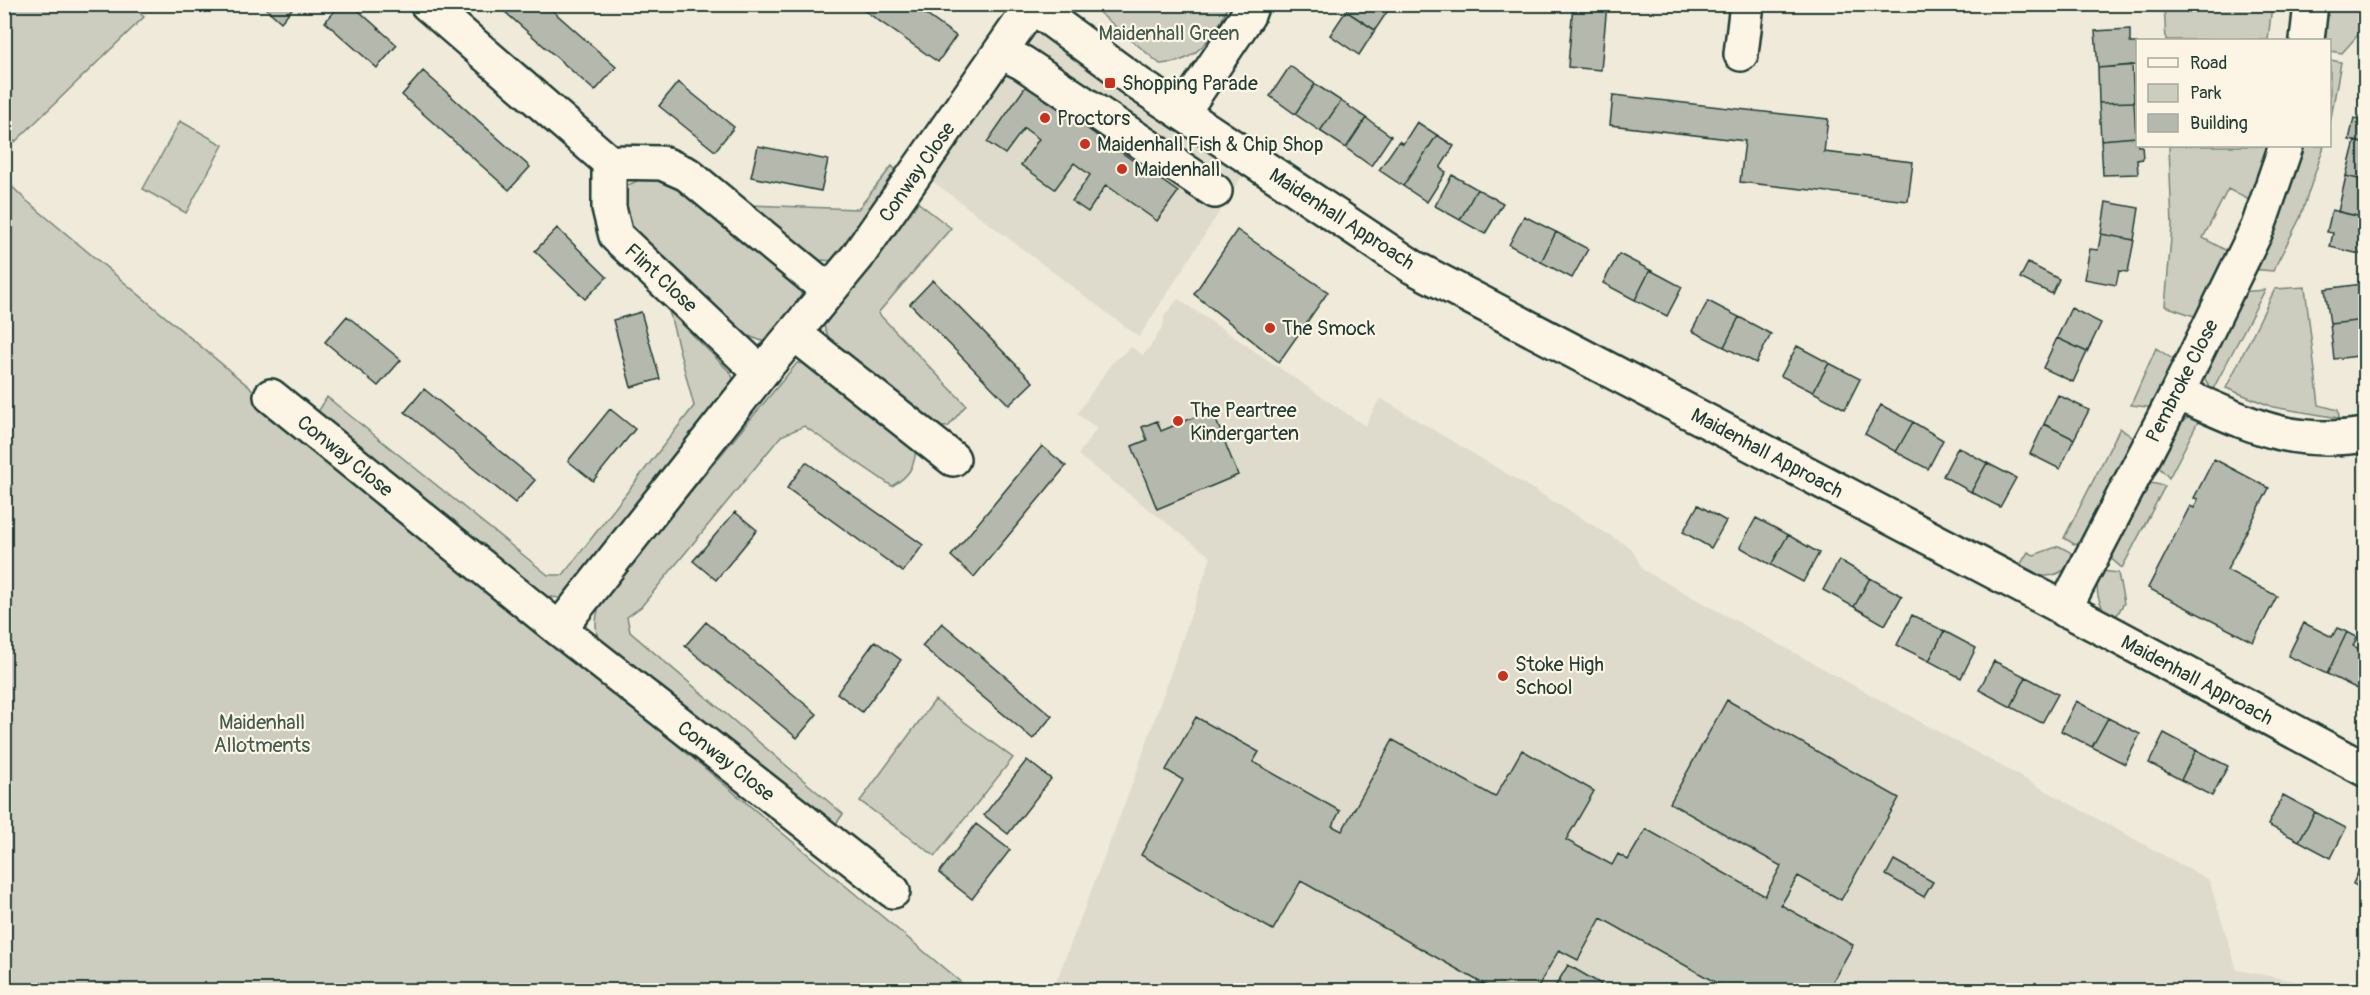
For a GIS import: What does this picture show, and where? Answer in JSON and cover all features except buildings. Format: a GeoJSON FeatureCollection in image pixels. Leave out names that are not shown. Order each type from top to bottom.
{"type":"FeatureCollection","features":[{"type":"Feature","properties":{"kind":"street"},"geometry":{"type":"LineString","coordinates":[[427,4],[609,162],[662,163],[687,174],[829,291]]}},
{"type":"Feature","properties":{"kind":"street"},"geometry":{"type":"LineString","coordinates":[[1031,5],[1140,85],[1184,112],[1248,15],[1252,4]]}},
{"type":"Feature","properties":{"kind":"street"},"geometry":{"type":"LineString","coordinates":[[1741,54],[1747,4]]}},
{"type":"Feature","properties":{"kind":"street"},"geometry":{"type":"LineString","coordinates":[[2307,39],[2311,4]]}},
{"type":"Feature","properties":{"kind":"street","name":"Conway Close"},"geometry":{"type":"LineString","coordinates":[[559,628],[761,373],[795,334],[895,205],[1031,5]]}},
{"type":"Feature","properties":{"kind":"street"},"geometry":{"type":"LineString","coordinates":[[1001,52],[1023,63],[1215,191]]}},
{"type":"Feature","properties":{"kind":"street","name":"Maidenhall Approach"},"geometry":{"type":"LineString","coordinates":[[1184,112],[1240,153],[1413,267],[2366,770]]}},
{"type":"Feature","properties":{"kind":"street","name":"Pembroke Close"},"geometry":{"type":"LineString","coordinates":[[2064,610],[2177,393],[2258,227],[2286,147]]}},
{"type":"Feature","properties":{"kind":"street","name":"Flint Close"},"geometry":{"type":"LineString","coordinates":[[609,162],[609,208],[616,236],[761,373]]}},
{"type":"Feature","properties":{"kind":"street"},"geometry":{"type":"LineString","coordinates":[[795,334],[953,459]]}},
{"type":"Feature","properties":{"kind":"street"},"geometry":{"type":"LineString","coordinates":[[2177,393],[2271,432],[2313,440],[2366,435]]}},
{"type":"Feature","properties":{"kind":"street","name":"Conway Close"},"geometry":{"type":"LineString","coordinates":[[271,396],[559,628],[893,891]]}},
{"type":"Feature","properties":{"kind":"shaded area"},"geometry":{"type":"Polygon","coordinates":[[[1032,6],[1252,161],[1139,337],[918,170],[1032,6]]]}},
{"type":"Feature","properties":{"kind":"shaded area","name":"Stoke High School"},"geometry":{"type":"Polygon","coordinates":[[[1178,299],[1365,426],[1380,398],[1631,548],[1643,570],[2209,880],[2237,970],[2342,990],[1053,990],[1133,782],[1211,557],[1078,455],[1097,428],[1077,414],[1111,364],[1131,347],[1143,355],[1164,324],[1164,317],[1178,299]]]}},
{"type":"Feature","properties":{"kind":"green space"},"geometry":{"type":"Polygon","coordinates":[[[5,4],[132,5],[144,17],[15,142],[5,132],[5,4]]]}},
{"type":"Feature","properties":{"kind":"green space","name":"Maidenhall Green"},"geometry":{"type":"Polygon","coordinates":[[[1090,5],[1228,5],[1216,30],[1195,53],[1177,62],[1160,64],[1090,5]]]}},
{"type":"Feature","properties":{"kind":"green space"},"geometry":{"type":"Polygon","coordinates":[[[2164,5],[2272,5],[2268,39],[2166,39],[2164,5]]]}},
{"type":"Feature","properties":{"kind":"green space"},"geometry":{"type":"Polygon","coordinates":[[[2325,5],[2365,5],[2365,27],[2342,53],[2331,51],[2331,39],[2321,39],[2325,5]]]}},
{"type":"Feature","properties":{"kind":"green space"},"geometry":{"type":"Polygon","coordinates":[[[2331,60],[2341,62],[2331,117],[2331,60]]]}},
{"type":"Feature","properties":{"kind":"green space"},"geometry":{"type":"Polygon","coordinates":[[[180,121],[223,145],[186,213],[143,189],[180,121]]]}},
{"type":"Feature","properties":{"kind":"green space"},"geometry":{"type":"Polygon","coordinates":[[[2169,147],[2274,147],[2251,201],[2228,189],[2203,238],[2231,253],[2200,318],[2165,306],[2172,227],[2169,147]]]}},
{"type":"Feature","properties":{"kind":"green space"},"geometry":{"type":"Polygon","coordinates":[[[2299,147],[2324,147],[2300,218],[2273,271],[2251,269],[2299,147]]]}},
{"type":"Feature","properties":{"kind":"green space"},"geometry":{"type":"Polygon","coordinates":[[[892,166],[900,174],[835,261],[820,260],[748,205],[858,209],[892,166]]]}},
{"type":"Feature","properties":{"kind":"green space"},"geometry":{"type":"Polygon","coordinates":[[[647,176],[671,182],[786,271],[802,295],[799,314],[770,344],[738,332],[630,229],[620,207],[626,186],[647,176]]]}},
{"type":"Feature","properties":{"kind":"green space","name":"Maidenhall Allotments"},"geometry":{"type":"Polygon","coordinates":[[[4,179],[27,201],[970,990],[5,990],[4,179]]]}},
{"type":"Feature","properties":{"kind":"green space"},"geometry":{"type":"Polygon","coordinates":[[[916,201],[951,228],[878,313],[966,405],[948,427],[927,426],[833,348],[824,326],[916,201]]]}},
{"type":"Feature","properties":{"kind":"green space"},"geometry":{"type":"Polygon","coordinates":[[[2305,287],[2319,405],[2338,410],[2339,418],[2273,407],[2226,388],[2275,289],[2305,287]]]}},
{"type":"Feature","properties":{"kind":"green space"},"geometry":{"type":"Polygon","coordinates":[[[2265,290],[2212,391],[2202,374],[2239,292],[2265,290]]]}},
{"type":"Feature","properties":{"kind":"green space"},"geometry":{"type":"Polygon","coordinates":[[[669,311],[731,373],[735,385],[576,592],[559,598],[537,595],[315,417],[327,397],[548,575],[563,575],[694,406],[669,311]]]}},
{"type":"Feature","properties":{"kind":"green space"},"geometry":{"type":"Polygon","coordinates":[[[2156,348],[2177,362],[2154,408],[2131,405],[2156,348]]]}},
{"type":"Feature","properties":{"kind":"green space"},"geometry":{"type":"Polygon","coordinates":[[[797,363],[815,366],[916,448],[910,471],[892,486],[804,426],[781,436],[641,607],[627,617],[630,632],[843,814],[828,835],[604,656],[596,628],[601,600],[797,363]]]}},
{"type":"Feature","properties":{"kind":"green space"},"geometry":{"type":"Polygon","coordinates":[[[2202,414],[2169,478],[2156,464],[2164,448],[2178,425],[2193,416],[2202,414]]]}},
{"type":"Feature","properties":{"kind":"green space"},"geometry":{"type":"Polygon","coordinates":[[[2120,428],[2137,441],[2085,543],[2074,544],[2064,538],[2120,428]]]}},
{"type":"Feature","properties":{"kind":"green space"},"geometry":{"type":"Polygon","coordinates":[[[2146,482],[2165,486],[2122,568],[2107,555],[2146,482]]]}},
{"type":"Feature","properties":{"kind":"green space"},"geometry":{"type":"Polygon","coordinates":[[[2059,546],[2070,552],[2075,559],[2062,571],[2049,576],[2041,576],[2017,570],[2028,552],[2034,555],[2059,546]]]}},
{"type":"Feature","properties":{"kind":"green space"},"geometry":{"type":"Polygon","coordinates":[[[2101,571],[2118,573],[2124,603],[2114,620],[2104,610],[2098,598],[2097,585],[2101,571]]]}},
{"type":"Feature","properties":{"kind":"green space"},"geometry":{"type":"Polygon","coordinates":[[[935,700],[1013,758],[935,856],[860,801],[935,700]]]}},
{"type":"Feature","properties":{"kind":"place","name":"Shopping Parade"},"geometry":{"type":"Point","coordinates":[1110,83]}},
{"type":"Feature","properties":{"kind":"place","name":"Proctors"},"geometry":{"type":"Point","coordinates":[1045,118]}},
{"type":"Feature","properties":{"kind":"place","name":"Maidenhall Fish & Chip Shop"},"geometry":{"type":"Point","coordinates":[1085,144]}},
{"type":"Feature","properties":{"kind":"place","name":"Maidenhall"},"geometry":{"type":"Point","coordinates":[1122,169]}},
{"type":"Feature","properties":{"kind":"place","name":"The Smock"},"geometry":{"type":"Point","coordinates":[1270,328]}},
{"type":"Feature","properties":{"kind":"place","name":"The Peartree Kindergarten"},"geometry":{"type":"Point","coordinates":[1178,421]}},
{"type":"Feature","properties":{"kind":"place","name":"Stoke High School"},"geometry":{"type":"Point","coordinates":[1503,676]}}]}
